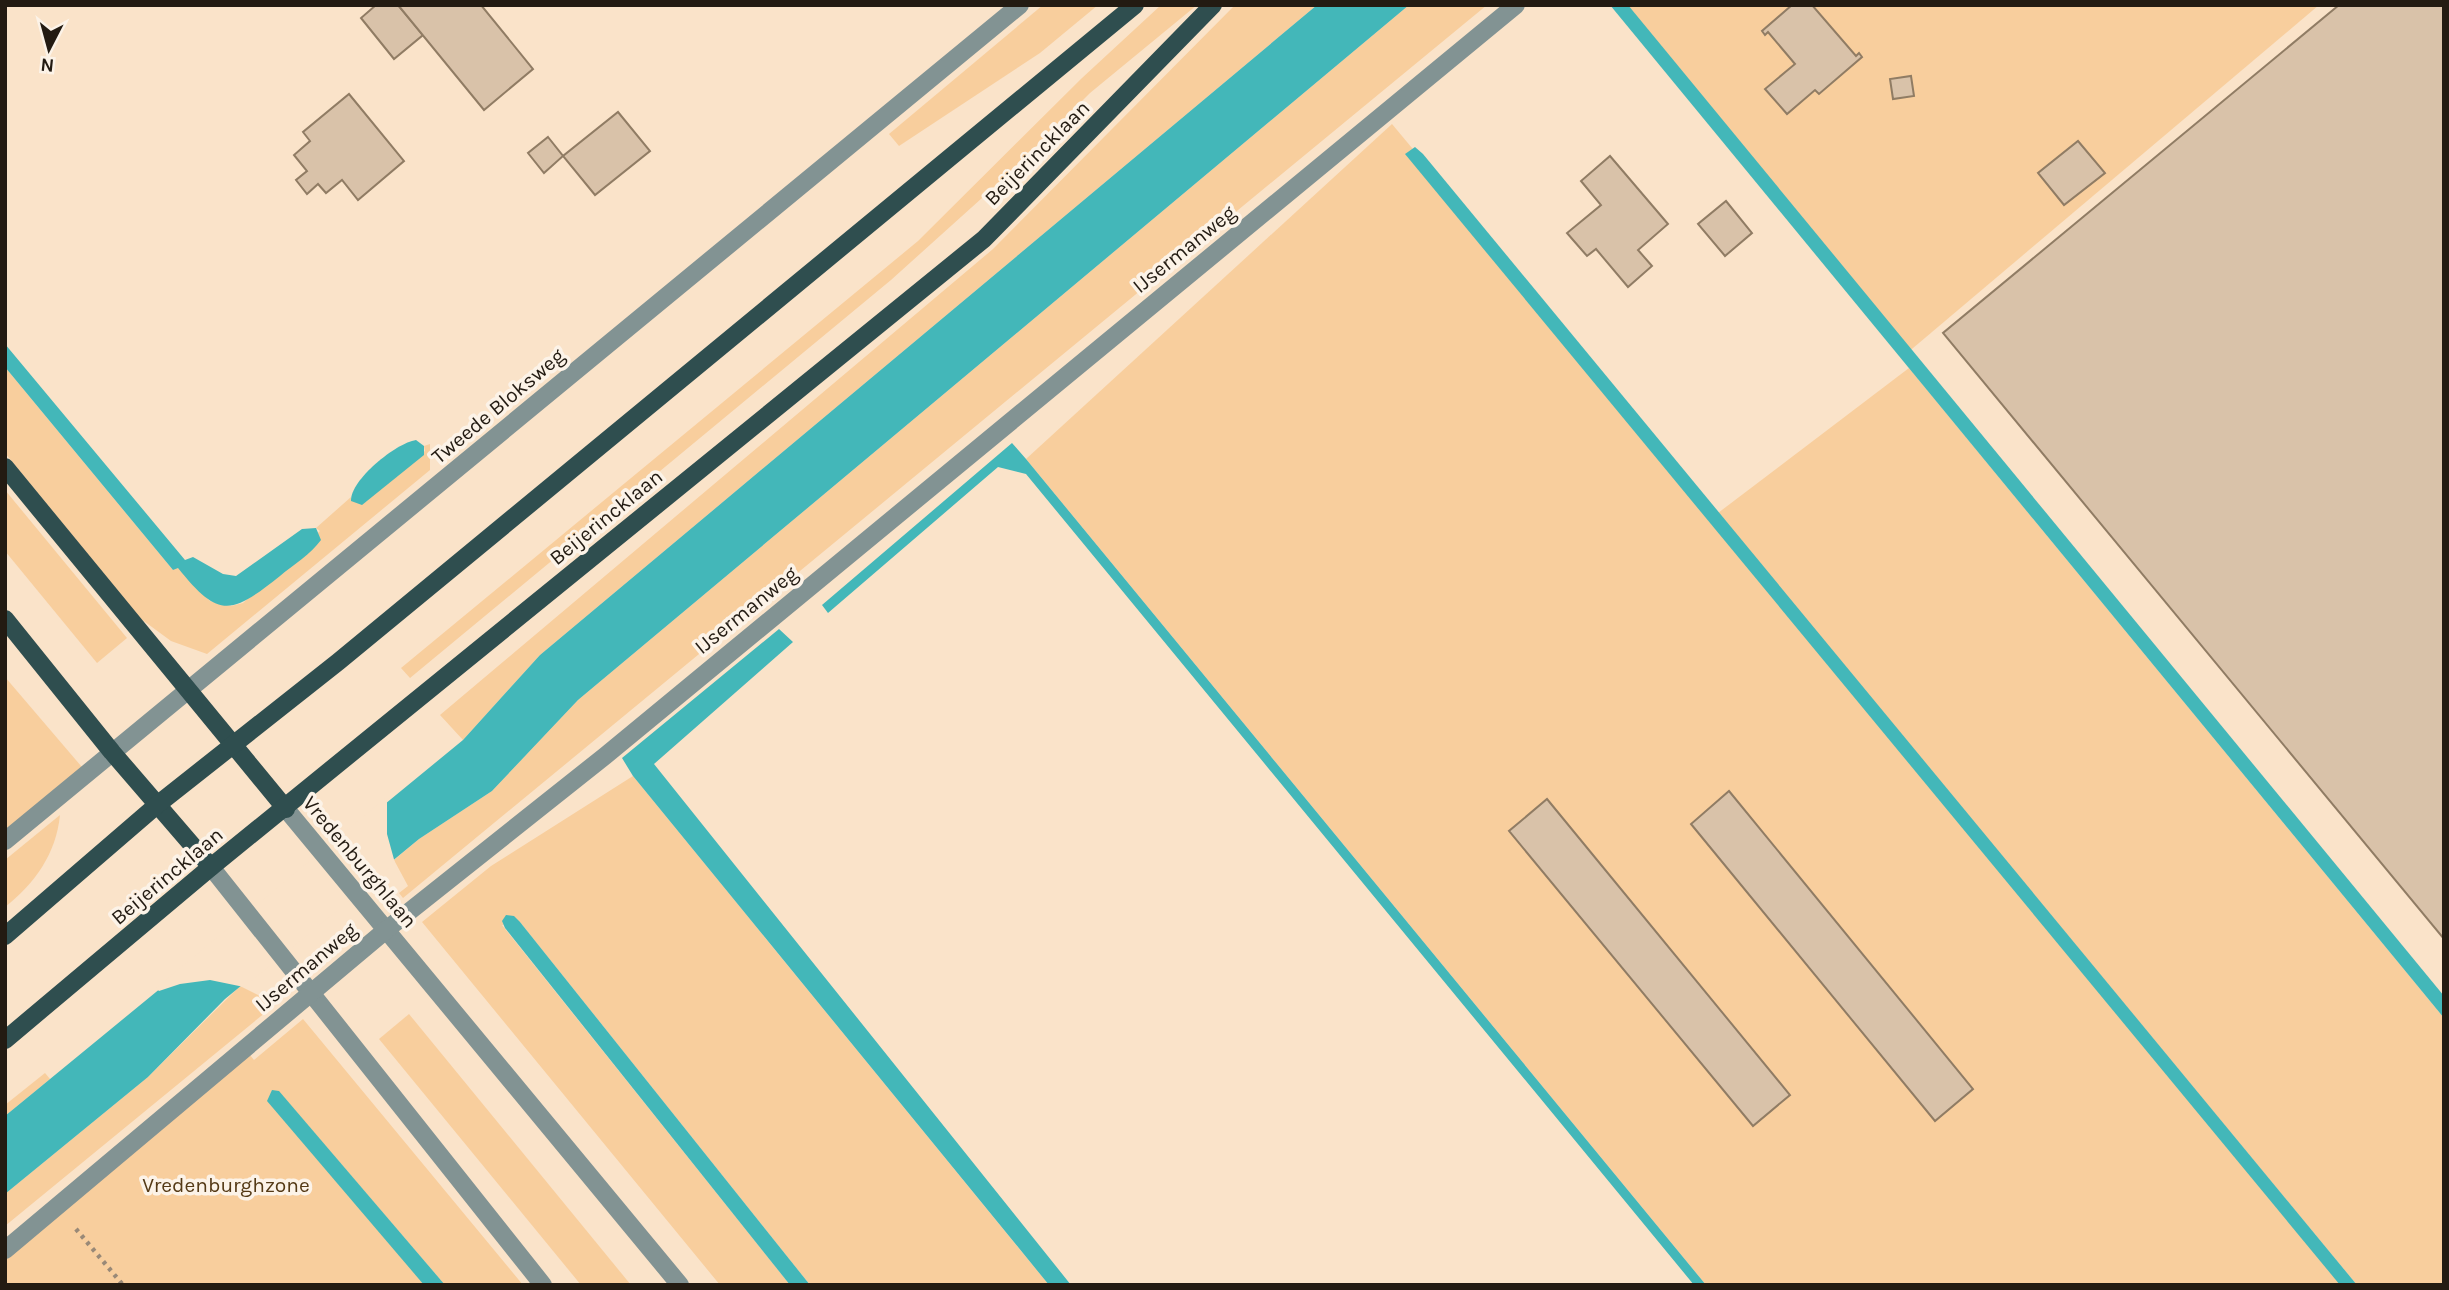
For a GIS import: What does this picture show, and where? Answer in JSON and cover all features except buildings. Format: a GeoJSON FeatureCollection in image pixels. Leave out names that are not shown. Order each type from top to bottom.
{"type":"FeatureCollection","features":[{"type":"Feature","properties":{"kind":"main road"},"geometry":{"type":"LineString","coordinates":[[5,936],[157,805],[338,663],[1135,5]]}},
{"type":"Feature","properties":{"kind":"main road","name":"Beijerincklaan"},"geometry":{"type":"LineString","coordinates":[[5,1040],[211,867],[984,239],[1213,5]]}},
{"type":"Feature","properties":{"kind":"main road","name":"Vredenburghlaan"},"geometry":{"type":"LineString","coordinates":[[5,467],[286,808]]}},
{"type":"Feature","properties":{"kind":"main road"},"geometry":{"type":"LineString","coordinates":[[5,619],[211,867]]}},
{"type":"Feature","properties":{"kind":"street","name":"Tweede Bloksweg"},"geometry":{"type":"LineString","coordinates":[[5,841],[1020,5]]}},
{"type":"Feature","properties":{"kind":"street","name":"IJsermanweg"},"geometry":{"type":"LineString","coordinates":[[5,1250],[386,930],[605,755],[1516,5]]}},
{"type":"Feature","properties":{"kind":"street","name":"Vredenburghlaan"},"geometry":{"type":"LineString","coordinates":[[286,808],[680,1285]]}},
{"type":"Feature","properties":{"kind":"street"},"geometry":{"type":"LineString","coordinates":[[211,867],[314,992],[543,1285]]}},
{"type":"Feature","properties":{"kind":"path"},"geometry":{"type":"LineString","coordinates":[[58,1207],[123,1285]]}},
{"type":"Feature","properties":{"kind":"green space"},"geometry":{"type":"Polygon","coordinates":[[[1043,5],[1098,5],[1040,53],[899,146],[889,134],[1043,5]]]}},
{"type":"Feature","properties":{"kind":"green space"},"geometry":{"type":"Polygon","coordinates":[[[1161,5],[1197,5],[1090,93],[1012,171],[891,280],[410,678],[401,668],[918,241],[1082,78],[1161,5]]]}},
{"type":"Feature","properties":{"kind":"green space"},"geometry":{"type":"Polygon","coordinates":[[[1235,5],[1317,5],[540,655],[463,740],[440,715],[993,249],[1235,5]]]}},
{"type":"Feature","properties":{"kind":"green space"},"geometry":{"type":"Polygon","coordinates":[[[1409,5],[1487,5],[403,898],[399,893],[408,886],[394,860],[419,839],[492,791],[578,700],[1409,5]]]}},
{"type":"Feature","properties":{"kind":"green space"},"geometry":{"type":"Polygon","coordinates":[[[1622,5],[2319,5],[1906,354],[1622,5]]]}},
{"type":"Feature","properties":{"kind":"green space"},"geometry":{"type":"Polygon","coordinates":[[[1392,124],[2350,1285],[1706,1285],[1026,459],[1392,124]]]}},
{"type":"Feature","properties":{"kind":"green space"},"geometry":{"type":"Polygon","coordinates":[[[5,367],[173,570],[178,567],[210,601],[231,606],[243,603],[320,531],[316,528],[351,497],[351,501],[425,451],[424,446],[430,444],[430,470],[207,654],[171,641],[141,619],[5,453],[5,367]]]}},
{"type":"Feature","properties":{"kind":"green space"},"geometry":{"type":"Polygon","coordinates":[[[1909,368],[2444,1018],[2444,1285],[2357,1285],[1718,513],[1909,368]]]}},
{"type":"Feature","properties":{"kind":"green space"},"geometry":{"type":"Polygon","coordinates":[[[5,490],[127,638],[97,663],[5,551],[5,490]]]}},
{"type":"Feature","properties":{"kind":"green space"},"geometry":{"type":"Polygon","coordinates":[[[5,677],[87,773],[5,840],[5,677]]]}},
{"type":"Feature","properties":{"kind":"green space"},"geometry":{"type":"Polygon","coordinates":[[[633,776],[1049,1285],[810,1285],[520,922],[502,925],[790,1285],[720,1285],[422,922],[491,866],[633,776]]]}},
{"type":"Feature","properties":{"kind":"green space"},"geometry":{"type":"Polygon","coordinates":[[[60,815],[54,842],[42,867],[26,888],[5,907],[5,860],[60,815]]]}},
{"type":"Feature","properties":{"kind":"green space"},"geometry":{"type":"Polygon","coordinates":[[[240,986],[270,1001],[276,992],[283,998],[5,1226],[5,1194],[148,1077],[240,986]]]}},
{"type":"Feature","properties":{"kind":"green space"},"geometry":{"type":"Polygon","coordinates":[[[409,1014],[631,1285],[581,1285],[379,1039],[409,1014]]]}},
{"type":"Feature","properties":{"kind":"green space","name":"Vredenburghzone"},"geometry":{"type":"Polygon","coordinates":[[[303,1019],[523,1285],[445,1285],[281,1094],[432,1285],[5,1285],[5,1239],[241,1044],[254,1060],[303,1019]]]}},
{"type":"Feature","properties":{"kind":"green space"},"geometry":{"type":"Polygon","coordinates":[[[45,1073],[50,1079],[5,1116],[5,1105],[45,1073]]]}},
{"type":"Feature","properties":{"kind":"water"},"geometry":{"type":"Polygon","coordinates":[[[1317,5],[1409,5],[578,700],[492,791],[419,839],[225,999],[148,1077],[5,1194],[5,1116],[463,740],[540,655],[1317,5]]]}},
{"type":"Feature","properties":{"kind":"water"},"geometry":{"type":"Polygon","coordinates":[[[1610,5],[1628,5],[2444,996],[2444,1018],[1610,5]]]}},
{"type":"Feature","properties":{"kind":"water"},"geometry":{"type":"Polygon","coordinates":[[[1415,147],[2357,1285],[2340,1285],[1405,154],[1415,147]]]}},
{"type":"Feature","properties":{"kind":"water"},"geometry":{"type":"Polygon","coordinates":[[[5,344],[185,560],[193,557],[223,574],[236,576],[302,529],[316,528],[321,540],[302,559],[249,598],[226,606],[215,603],[192,585],[178,568],[173,570],[5,367],[5,344]]]}},
{"type":"Feature","properties":{"kind":"water"},"geometry":{"type":"Polygon","coordinates":[[[416,440],[424,446],[424,455],[362,505],[351,501],[353,492],[366,473],[386,455],[416,440]]]}},
{"type":"Feature","properties":{"kind":"water"},"geometry":{"type":"Polygon","coordinates":[[[1012,443],[1706,1285],[1694,1285],[1026,474],[998,467],[828,613],[822,605],[1012,443]]]}},
{"type":"Feature","properties":{"kind":"water"},"geometry":{"type":"Polygon","coordinates":[[[779,629],[793,642],[654,764],[1071,1285],[1049,1285],[633,776],[622,758],[779,629]]]}},
{"type":"Feature","properties":{"kind":"water"},"geometry":{"type":"Polygon","coordinates":[[[506,915],[514,916],[520,922],[810,1285],[790,1285],[505,928],[502,921],[506,915]]]}},
{"type":"Feature","properties":{"kind":"water"},"geometry":{"type":"Polygon","coordinates":[[[272,1090],[279,1091],[445,1285],[424,1285],[267,1101],[272,1090]]]}},
{"type":"Feature","properties":{"kind":"pier"},"geometry":{"type":"Polygon","coordinates":[[[387,797],[387,834],[395,863],[244,987],[210,980],[180,984],[159,991],[156,988],[387,797]]]}}]}
